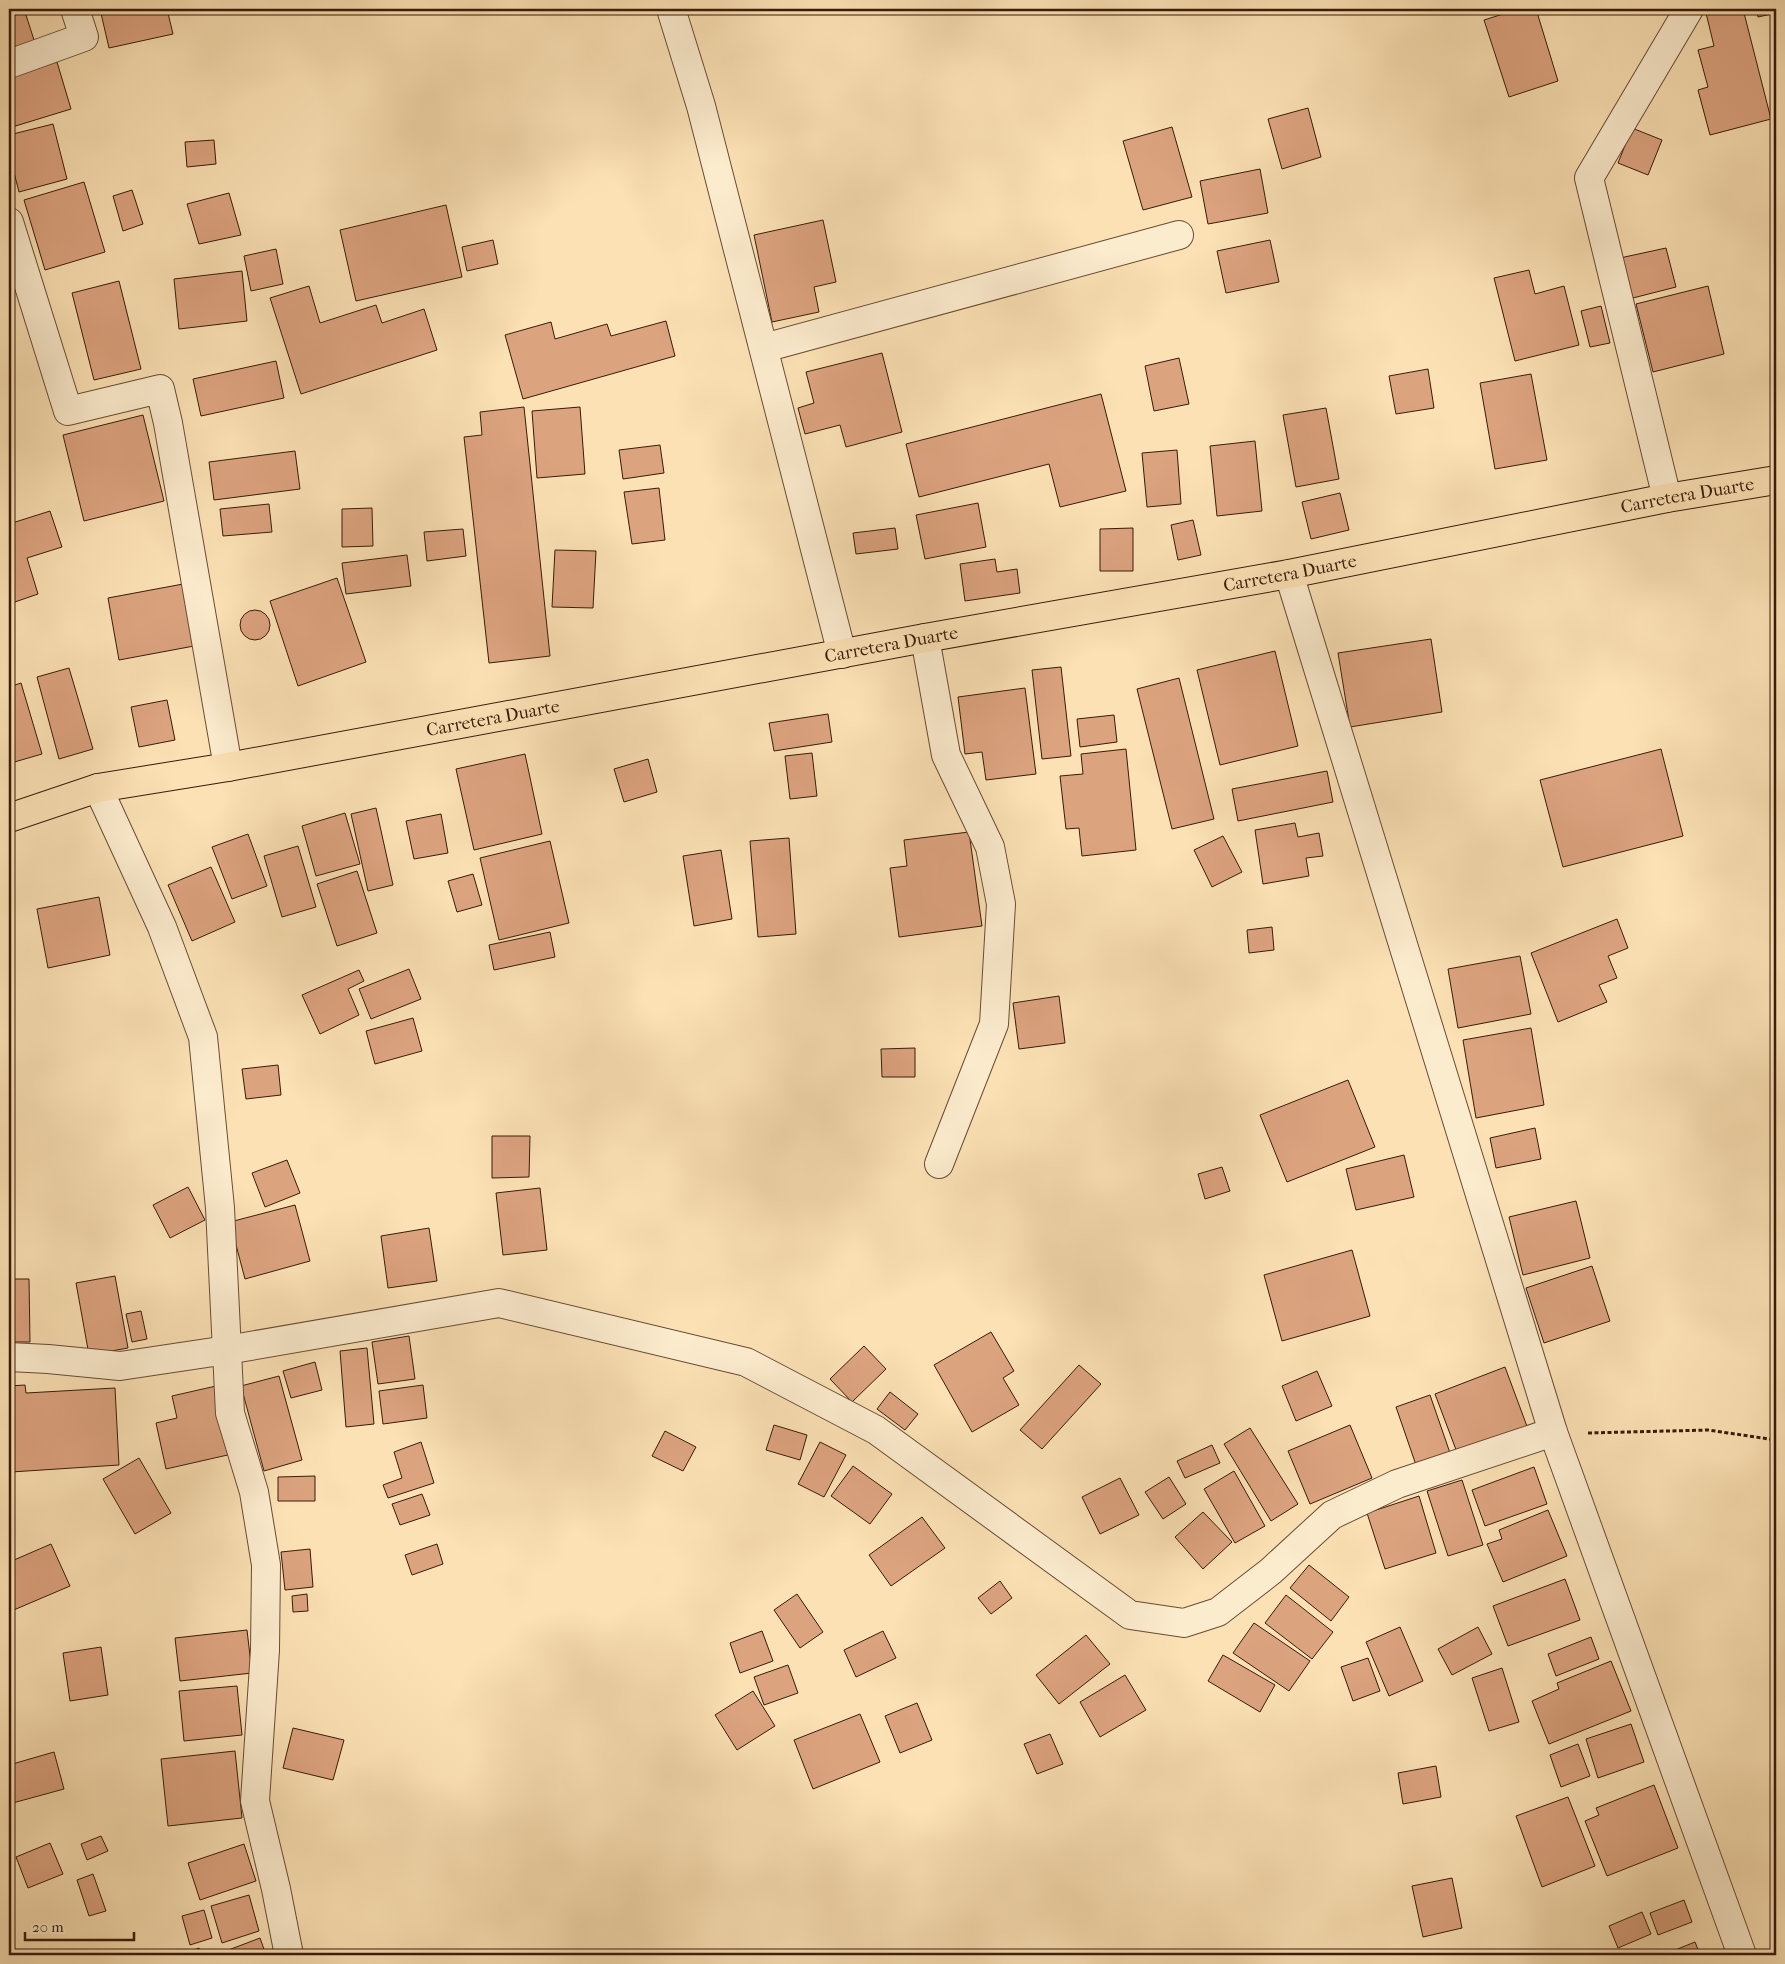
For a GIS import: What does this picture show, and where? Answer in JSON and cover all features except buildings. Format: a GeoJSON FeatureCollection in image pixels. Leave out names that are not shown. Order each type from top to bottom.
{"type":"FeatureCollection","features":[{"type":"Feature","properties":{"kind":"main road","name":"Carretera Duarte"},"geometry":{"type":"LineString","coordinates":[[9,818],[98,788],[228,767],[926,638],[1289,574],[1667,498],[1776,480]]}},
{"type":"Feature","properties":{"kind":"street"},"geometry":{"type":"LineString","coordinates":[[9,64],[84,37],[75,9]]}},
{"type":"Feature","properties":{"kind":"street"},"geometry":{"type":"LineString","coordinates":[[671,9],[701,106],[842,654]]}},
{"type":"Feature","properties":{"kind":"street"},"geometry":{"type":"LineString","coordinates":[[1667,498],[1589,178],[1689,9]]}},
{"type":"Feature","properties":{"kind":"street"},"geometry":{"type":"LineString","coordinates":[[9,222],[68,411],[160,389],[168,423],[228,767]]}},
{"type":"Feature","properties":{"kind":"street"},"geometry":{"type":"LineString","coordinates":[[764,348],[1179,235]]}},
{"type":"Feature","properties":{"kind":"street"},"geometry":{"type":"LineString","coordinates":[[1289,574],[1553,1432],[1742,1955]]}},
{"type":"Feature","properties":{"kind":"street"},"geometry":{"type":"LineString","coordinates":[[926,638],[946,755],[990,847],[1001,904],[994,1024],[939,1164]]}},
{"type":"Feature","properties":{"kind":"street"},"geometry":{"type":"LineString","coordinates":[[98,788],[162,928],[203,1037],[220,1208],[230,1413],[254,1492],[266,1565],[265,1650],[255,1801],[276,1889],[289,1955]]}},
{"type":"Feature","properties":{"kind":"street"},"geometry":{"type":"LineString","coordinates":[[9,1357],[120,1366],[227,1350],[500,1303],[746,1362],[876,1430],[1130,1615],[1184,1623],[1218,1612],[1271,1571],[1332,1515],[1397,1484],[1553,1432]]}},
{"type":"Feature","properties":{"kind":"path"},"geometry":{"type":"LineString","coordinates":[[1553,1432],[1582,1434],[1708,1430],[1776,1440]]}}]}
